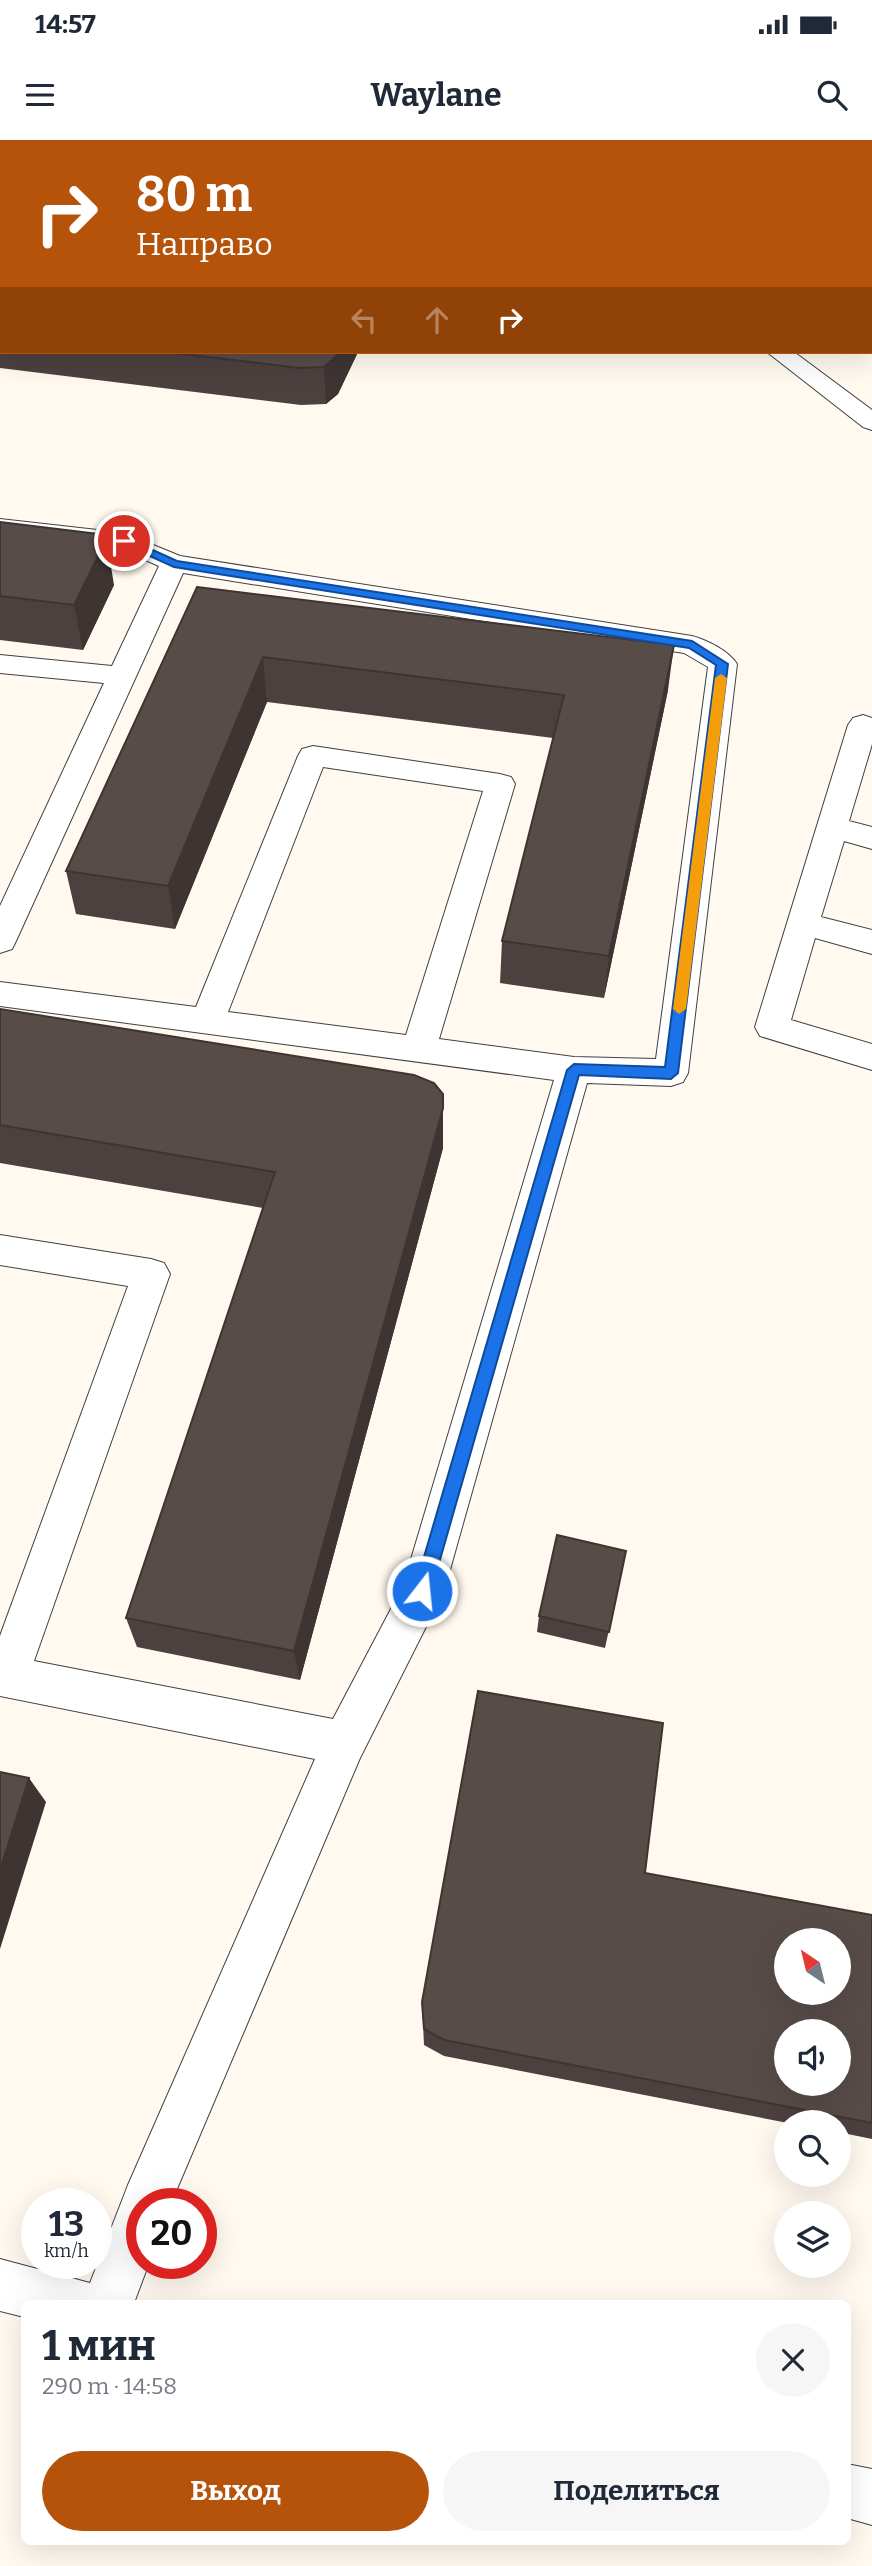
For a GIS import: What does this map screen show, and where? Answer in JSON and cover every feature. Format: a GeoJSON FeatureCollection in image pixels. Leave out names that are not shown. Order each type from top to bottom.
{"type":"FeatureCollection","features":[{"type":"Feature","properties":{"kind":"street"},"geometry":{"type":"LineString","coordinates":[[782,354],[872,422]]}},
{"type":"Feature","properties":{"kind":"street"},"geometry":{"type":"LineString","coordinates":[[0,527],[124,541],[174,564],[692,645],[723,664],[671,1073],[574,1070],[0,994]]}},
{"type":"Feature","properties":{"kind":"street"},"geometry":{"type":"LineString","coordinates":[[0,941],[174,564]]}},
{"type":"Feature","properties":{"kind":"street"},"geometry":{"type":"LineString","coordinates":[[0,664],[122,676]]}},
{"type":"Feature","properties":{"kind":"street"},"geometry":{"type":"LineString","coordinates":[[872,728],[863,725],[772,1027],[872,1057]]}},
{"type":"Feature","properties":{"kind":"street"},"geometry":{"type":"LineString","coordinates":[[207,1021],[313,756],[500,783],[419,1049]]}},
{"type":"Feature","properties":{"kind":"street"},"geometry":{"type":"LineString","coordinates":[[832,827],[872,838]]}},
{"type":"Feature","properties":{"kind":"street"},"geometry":{"type":"LineString","coordinates":[[803,923],[872,942]]}},
{"type":"Feature","properties":{"kind":"street"},"geometry":{"type":"LineString","coordinates":[[152,2188],[344,1743],[422,1591],[574,1070]]}},
{"type":"Feature","properties":{"kind":"street"},"geometry":{"type":"LineString","coordinates":[[0,1250],[151,1274],[4,1675],[344,1743]]}},
{"type":"Feature","properties":{"kind":"street"},"geometry":{"type":"LineString","coordinates":[[109,2300],[126,2257]]}},
{"type":"Feature","properties":{"kind":"street"},"geometry":{"type":"LineString","coordinates":[[0,2285],[63,2300]]}},
{"type":"Feature","properties":{"kind":"street"},"geometry":{"type":"LineString","coordinates":[[851,2492],[872,2497]]}},
{"type":"Feature","properties":{"kind":"building"},"geometry":{"type":"Polygon","coordinates":[[[184,354],[338,354],[324,367],[299,368],[184,354]]]}},
{"type":"Feature","properties":{"kind":"building"},"geometry":{"type":"Polygon","coordinates":[[[0,522],[106,535],[74,605],[0,596],[0,522]]]}},
{"type":"Feature","properties":{"kind":"building"},"geometry":{"type":"Polygon","coordinates":[[[197,587],[674,645],[609,956],[502,941],[564,695],[263,657],[168,886],[66,871],[197,587]]]}},
{"type":"Feature","properties":{"kind":"building"},"geometry":{"type":"Polygon","coordinates":[[[0,1009],[414,1075],[434,1083],[443,1094],[443,1108],[294,1651],[126,1618],[275,1172],[0,1125],[0,1009]]]}},
{"type":"Feature","properties":{"kind":"building"},"geometry":{"type":"Polygon","coordinates":[[[557,1535],[626,1551],[609,1632],[539,1616],[557,1535]]]}},
{"type":"Feature","properties":{"kind":"building"},"geometry":{"type":"Polygon","coordinates":[[[478,1691],[663,1723],[645,1873],[872,1915],[872,2123],[851,2119],[851,2110],[805,2110],[444,2040],[424,2029],[422,2002],[478,1691]]]}},
{"type":"Feature","properties":{"kind":"building"},"geometry":{"type":"Polygon","coordinates":[[[0,1772],[29,1778],[0,1870],[0,1772]]]}},
{"type":"Feature","properties":{"kind":"slow traffic"},"geometry":{"type":"LineString","coordinates":[[679,1009],[721,678]]}},
{"type":"Feature","properties":{"kind":"route"},"geometry":{"type":"LineString","coordinates":[[124,541],[174,564],[692,645],[723,664],[671,1073],[574,1070],[422,1591]]}}]}
